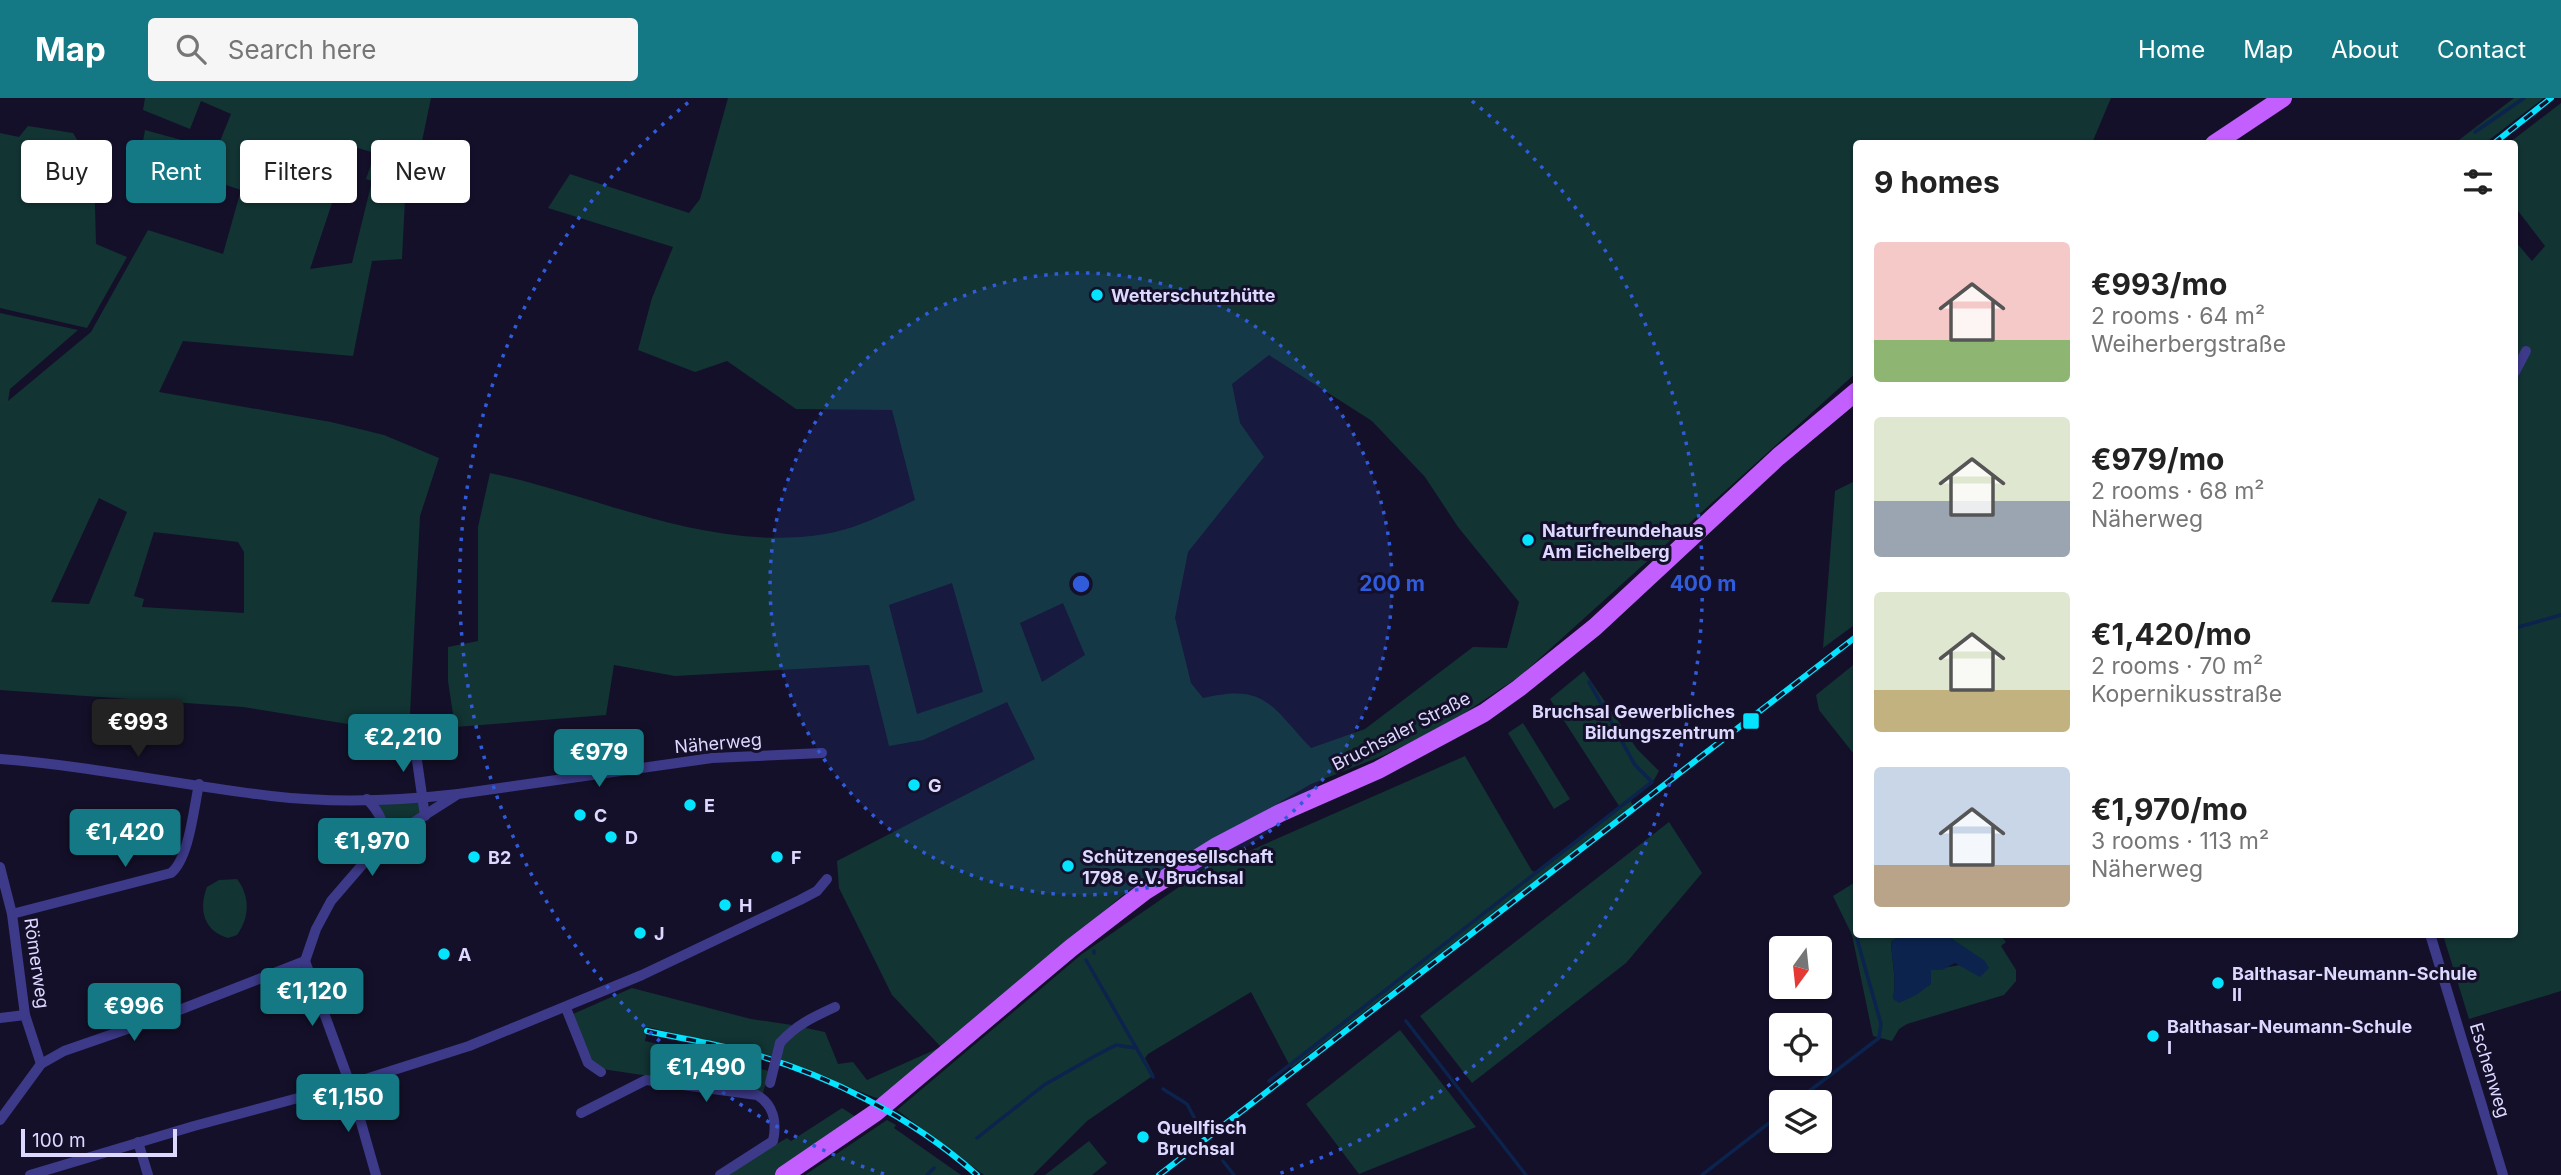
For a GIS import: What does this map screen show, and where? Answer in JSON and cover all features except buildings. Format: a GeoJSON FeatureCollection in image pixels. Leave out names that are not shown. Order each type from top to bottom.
{"type":"FeatureCollection","features":[{"type":"Feature","properties":{"kind":"main road"},"geometry":{"type":"LineString","coordinates":[[2220,140],[2283,98]]}},
{"type":"Feature","properties":{"kind":"main road","name":"Bruchsaler Straße"},"geometry":{"type":"LineString","coordinates":[[784,1175],[875,1113],[1071,948],[1145,891],[1217,846],[1280,813],[1378,770],[1483,713],[1519,688],[1595,627],[1778,457],[1853,394]]}},
{"type":"Feature","properties":{"kind":"street"},"geometry":{"type":"LineString","coordinates":[[2518,366],[2526,351]]}},
{"type":"Feature","properties":{"kind":"street"},"geometry":{"type":"LineString","coordinates":[[412,726],[425,816]]}},
{"type":"Feature","properties":{"kind":"street","name":"Näherweg"},"geometry":{"type":"LineString","coordinates":[[305,961],[316,929],[331,901],[381,843],[458,794],[712,758],[822,753]]}},
{"type":"Feature","properties":{"kind":"street"},"geometry":{"type":"LineString","coordinates":[[0,759],[76,765],[272,796],[367,799],[458,794]]}},
{"type":"Feature","properties":{"kind":"street"},"geometry":{"type":"LineString","coordinates":[[12,914],[171,873],[177,868],[184,853],[199,784]]}},
{"type":"Feature","properties":{"kind":"street"},"geometry":{"type":"LineString","coordinates":[[367,799],[382,819],[384,831],[381,843]]}},
{"type":"Feature","properties":{"kind":"street","name":"Römerweg"},"geometry":{"type":"LineString","coordinates":[[0,867],[12,914],[25,1015],[41,1064]]}},
{"type":"Feature","properties":{"kind":"street"},"geometry":{"type":"LineString","coordinates":[[30,1175],[138,1142],[349,1084],[470,1046],[566,1008],[800,900],[817,891],[827,879]]}},
{"type":"Feature","properties":{"kind":"street","name":"Eschenweg"},"geometry":{"type":"LineString","coordinates":[[2431,938],[2503,1175]]}},
{"type":"Feature","properties":{"kind":"street"},"geometry":{"type":"LineString","coordinates":[[0,1120],[41,1064],[64,1051],[159,1018],[305,961],[349,1084],[376,1175]]}},
{"type":"Feature","properties":{"kind":"street"},"geometry":{"type":"LineString","coordinates":[[720,1175],[773,1142],[776,1128],[766,1101],[780,1043],[808,1019],[835,1007]]}},
{"type":"Feature","properties":{"kind":"street"},"geometry":{"type":"LineString","coordinates":[[566,1008],[588,1063],[601,1072]]}},
{"type":"Feature","properties":{"kind":"street"},"geometry":{"type":"LineString","coordinates":[[0,1018],[25,1015]]}},
{"type":"Feature","properties":{"kind":"street"},"geometry":{"type":"LineString","coordinates":[[581,1113],[646,1080],[757,1095],[766,1101]]}},
{"type":"Feature","properties":{"kind":"street"},"geometry":{"type":"LineString","coordinates":[[138,1142],[148,1175]]}},
{"type":"Feature","properties":{"kind":"green space"},"geometry":{"type":"Polygon","coordinates":[[[145,98],[431,98],[422,140],[371,140],[371,152],[357,148],[357,140],[240,140],[240,190],[226,185],[226,140],[220,140],[231,114],[201,101],[190,129],[143,110],[145,98]]]}},
{"type":"Feature","properties":{"kind":"green space"},"geometry":{"type":"Polygon","coordinates":[[[728,98],[2111,98],[2093,140],[1853,140],[1853,376],[1520,676],[1445,726],[1382,756],[1311,784],[1129,890],[881,1098],[779,1059],[783,1045],[801,1027],[825,1032],[838,1064],[853,1062],[867,1080],[941,1047],[892,995],[839,888],[837,861],[1035,759],[1007,702],[923,740],[889,746],[869,665],[675,676],[614,665],[606,715],[455,727],[448,681],[448,647],[478,641],[478,527],[490,473],[656,519],[740,536],[782,538],[837,532],[915,500],[892,410],[796,409],[727,361],[695,372],[638,350],[652,298],[673,247],[548,208],[570,174],[689,213],[700,199],[728,98]],[[1269,355],[1232,384],[1240,423],[1264,457],[1188,552],[1175,618],[1191,683],[1203,698],[1224,694],[1254,696],[1276,710],[1311,748],[1365,729],[1473,647],[1507,648],[1519,602],[1458,527],[1425,477],[1372,421],[1269,355]],[[952,583],[889,605],[917,714],[983,692],[952,583]],[[1063,603],[1020,623],[1042,682],[1085,655],[1063,603]]]}},
{"type":"Feature","properties":{"kind":"green space"},"geometry":{"type":"Polygon","coordinates":[[[2514,98],[2544,98],[2489,140],[2459,140],[2514,98]]]}},
{"type":"Feature","properties":{"kind":"green space"},"geometry":{"type":"Polygon","coordinates":[[[2561,103],[2561,991],[2469,1019],[2444,938],[2518,938],[2518,245],[2532,261],[2545,246],[2518,211],[2518,140],[2513,140],[2561,103]]]}},
{"type":"Feature","properties":{"kind":"green space"},"geometry":{"type":"Polygon","coordinates":[[[28,126],[73,133],[77,140],[21,140],[21,203],[95,203],[96,244],[127,257],[87,328],[0,308],[0,133],[19,137],[28,126]]]}},
{"type":"Feature","properties":{"kind":"green space"},"geometry":{"type":"Polygon","coordinates":[[[145,130],[181,140],[143,140],[145,130]]]}},
{"type":"Feature","properties":{"kind":"green space"},"geometry":{"type":"Polygon","coordinates":[[[371,165],[371,181],[366,179],[371,165]]]}},
{"type":"Feature","properties":{"kind":"green space"},"geometry":{"type":"Polygon","coordinates":[[[371,185],[371,203],[405,203],[402,259],[372,261],[353,356],[183,341],[159,392],[331,422],[384,435],[439,458],[420,516],[409,734],[243,707],[0,690],[0,313],[78,330],[10,389],[8,401],[91,332],[148,230],[223,254],[240,194],[240,203],[332,203],[310,269],[352,263],[371,185]],[[99,498],[51,602],[89,604],[127,512],[99,498]],[[154,532],[134,596],[144,599],[142,607],[244,613],[244,552],[238,542],[154,532]]]}},
{"type":"Feature","properties":{"kind":"green space"},"geometry":{"type":"Polygon","coordinates":[[[1853,482],[1853,626],[1823,648],[1835,491],[1853,482]]]}},
{"type":"Feature","properties":{"kind":"green space"},"geometry":{"type":"Polygon","coordinates":[[[1853,665],[1853,753],[1819,710],[1816,695],[1853,665]]]}},
{"type":"Feature","properties":{"kind":"green space"},"geometry":{"type":"Polygon","coordinates":[[[1584,671],[1637,749],[1659,771],[1654,780],[1630,800],[1633,806],[1291,1068],[1251,992],[1148,1054],[1145,1058],[1154,1075],[1087,1121],[1033,1175],[984,1175],[897,1110],[1082,954],[1215,862],[1224,862],[1465,756],[1532,871],[1536,872],[1619,806],[1550,699],[1584,671]]]}},
{"type":"Feature","properties":{"kind":"green space"},"geometry":{"type":"Polygon","coordinates":[[[1523,723],[1570,799],[1554,809],[1508,733],[1523,723]]]}},
{"type":"Feature","properties":{"kind":"green space"},"geometry":{"type":"Polygon","coordinates":[[[423,798],[425,816],[381,843],[384,831],[367,799],[423,798]]]}},
{"type":"Feature","properties":{"kind":"green space"},"geometry":{"type":"Polygon","coordinates":[[[1669,822],[1702,873],[1626,963],[1472,1083],[1420,1016],[1669,822]]]}},
{"type":"Feature","properties":{"kind":"green space"},"geometry":{"type":"Polygon","coordinates":[[[237,879],[246,899],[246,914],[237,935],[228,938],[208,925],[203,911],[204,896],[207,887],[219,880],[237,879]]]}},
{"type":"Feature","properties":{"kind":"green space"},"geometry":{"type":"Polygon","coordinates":[[[1853,884],[1853,938],[1897,938],[1891,942],[1893,999],[1930,970],[1984,961],[1950,938],[2003,938],[2006,942],[2001,946],[2016,970],[2016,981],[2004,995],[1907,1024],[1899,1029],[1892,1041],[1873,1036],[1852,935],[1833,896],[1853,884]]]}},
{"type":"Feature","properties":{"kind":"green space"},"geometry":{"type":"Polygon","coordinates":[[[632,988],[751,1019],[792,1025],[777,1041],[773,1057],[648,1027],[645,1041],[769,1071],[763,1093],[602,1069],[594,1065],[573,1014],[632,988]]]}},
{"type":"Feature","properties":{"kind":"green space"},"geometry":{"type":"Polygon","coordinates":[[[1400,1030],[1476,1127],[1359,1174],[1306,1104],[1400,1030]]]}},
{"type":"Feature","properties":{"kind":"green space"},"geometry":{"type":"Polygon","coordinates":[[[842,1108],[859,1119],[780,1175],[724,1175],[787,1138],[791,1141],[842,1108]]]}},
{"type":"Feature","properties":{"kind":"green space"},"geometry":{"type":"Polygon","coordinates":[[[887,1120],[896,1125],[894,1128],[961,1175],[805,1175],[887,1120]]]}},
{"type":"Feature","properties":{"kind":"green space"},"geometry":{"type":"Polygon","coordinates":[[[1089,1141],[1107,1163],[1092,1175],[1045,1175],[1089,1141]]]}},
{"type":"Feature","properties":{"kind":"water"},"geometry":{"type":"Polygon","coordinates":[[[1897,938],[1950,938],[1985,961],[1989,968],[1980,977],[1955,963],[1942,970],[1931,970],[1931,984],[1899,1003],[1893,999],[1891,942],[1897,938]]]}},
{"type":"Feature","properties":{"kind":"waterway"},"geometry":{"type":"LineString","coordinates":[[2475,132],[2524,98]]}},
{"type":"Feature","properties":{"kind":"waterway"},"geometry":{"type":"LineString","coordinates":[[2518,627],[2561,615]]}},
{"type":"Feature","properties":{"kind":"waterway"},"geometry":{"type":"LineString","coordinates":[[1269,1081],[1652,782],[1635,765],[1589,682]]}},
{"type":"Feature","properties":{"kind":"waterway"},"geometry":{"type":"LineString","coordinates":[[1811,1090],[1879,1038],[1881,1024],[1858,938]]}},
{"type":"Feature","properties":{"kind":"waterway"},"geometry":{"type":"LineString","coordinates":[[1086,960],[1153,1077]]}},
{"type":"Feature","properties":{"kind":"waterway"},"geometry":{"type":"LineString","coordinates":[[1406,1021],[1526,1175]]}},
{"type":"Feature","properties":{"kind":"waterway"},"geometry":{"type":"LineString","coordinates":[[977,1138],[1044,1085],[1095,1056],[1116,1045],[1136,1048]]}},
{"type":"Feature","properties":{"kind":"waterway"},"geometry":{"type":"LineString","coordinates":[[1163,1089],[1187,1104],[1203,1134]]}},
{"type":"Feature","properties":{"kind":"waterway"},"geometry":{"type":"LineString","coordinates":[[1702,1175],[1769,1123]]}},
{"type":"Feature","properties":{"kind":"waterway"},"geometry":{"type":"LineString","coordinates":[[1223,1161],[1234,1175]]}},
{"type":"Feature","properties":{"kind":"waterway"},"geometry":{"type":"LineString","coordinates":[[927,1175],[934,1168]]}},
{"type":"Feature","properties":{"kind":"railway"},"geometry":{"type":"LineString","coordinates":[[2498,140],[2551,98]]}},
{"type":"Feature","properties":{"kind":"railway"},"geometry":{"type":"LineString","coordinates":[[1159,1175],[1853,639]]}},
{"type":"Feature","properties":{"kind":"railway"},"geometry":{"type":"LineString","coordinates":[[647,1031],[719,1045],[805,1071],[896,1116],[925,1134],[977,1175]]}},
{"type":"Feature","properties":{"kind":"place","name":"Wetterschutzhütte"},"geometry":{"type":"Point","coordinates":[1097,295]}},
{"type":"Feature","properties":{"kind":"place","name":"Naturfreundehaus Am Eichelberg"},"geometry":{"type":"Point","coordinates":[1528,540]}},
{"type":"Feature","properties":{"kind":"place","name":"Bruchsal Gewerbliches Bildungszentrum"},"geometry":{"type":"Point","coordinates":[1751,721]}},
{"type":"Feature","properties":{"kind":"place","name":"G"},"geometry":{"type":"Point","coordinates":[914,785]}},
{"type":"Feature","properties":{"kind":"place","name":"E"},"geometry":{"type":"Point","coordinates":[690,805]}},
{"type":"Feature","properties":{"kind":"place","name":"C"},"geometry":{"type":"Point","coordinates":[580,815]}},
{"type":"Feature","properties":{"kind":"place","name":"D"},"geometry":{"type":"Point","coordinates":[611,837]}},
{"type":"Feature","properties":{"kind":"place","name":"B2"},"geometry":{"type":"Point","coordinates":[474,857]}},
{"type":"Feature","properties":{"kind":"place","name":"F"},"geometry":{"type":"Point","coordinates":[777,857]}},
{"type":"Feature","properties":{"kind":"place","name":"Schützengesellschaft 1798 e.V. Bruchsal"},"geometry":{"type":"Point","coordinates":[1068,866]}},
{"type":"Feature","properties":{"kind":"place","name":"H"},"geometry":{"type":"Point","coordinates":[725,905]}},
{"type":"Feature","properties":{"kind":"place","name":"J"},"geometry":{"type":"Point","coordinates":[640,933]}},
{"type":"Feature","properties":{"kind":"place","name":"A"},"geometry":{"type":"Point","coordinates":[444,954]}},
{"type":"Feature","properties":{"kind":"place","name":"Balthasar-Neumann-Schule II"},"geometry":{"type":"Point","coordinates":[2218,983]}},
{"type":"Feature","properties":{"kind":"place","name":"Balthasar-Neumann-Schule I"},"geometry":{"type":"Point","coordinates":[2153,1036]}},
{"type":"Feature","properties":{"kind":"place","name":"Quellfisch Bruchsal"},"geometry":{"type":"Point","coordinates":[1143,1137]}}]}
